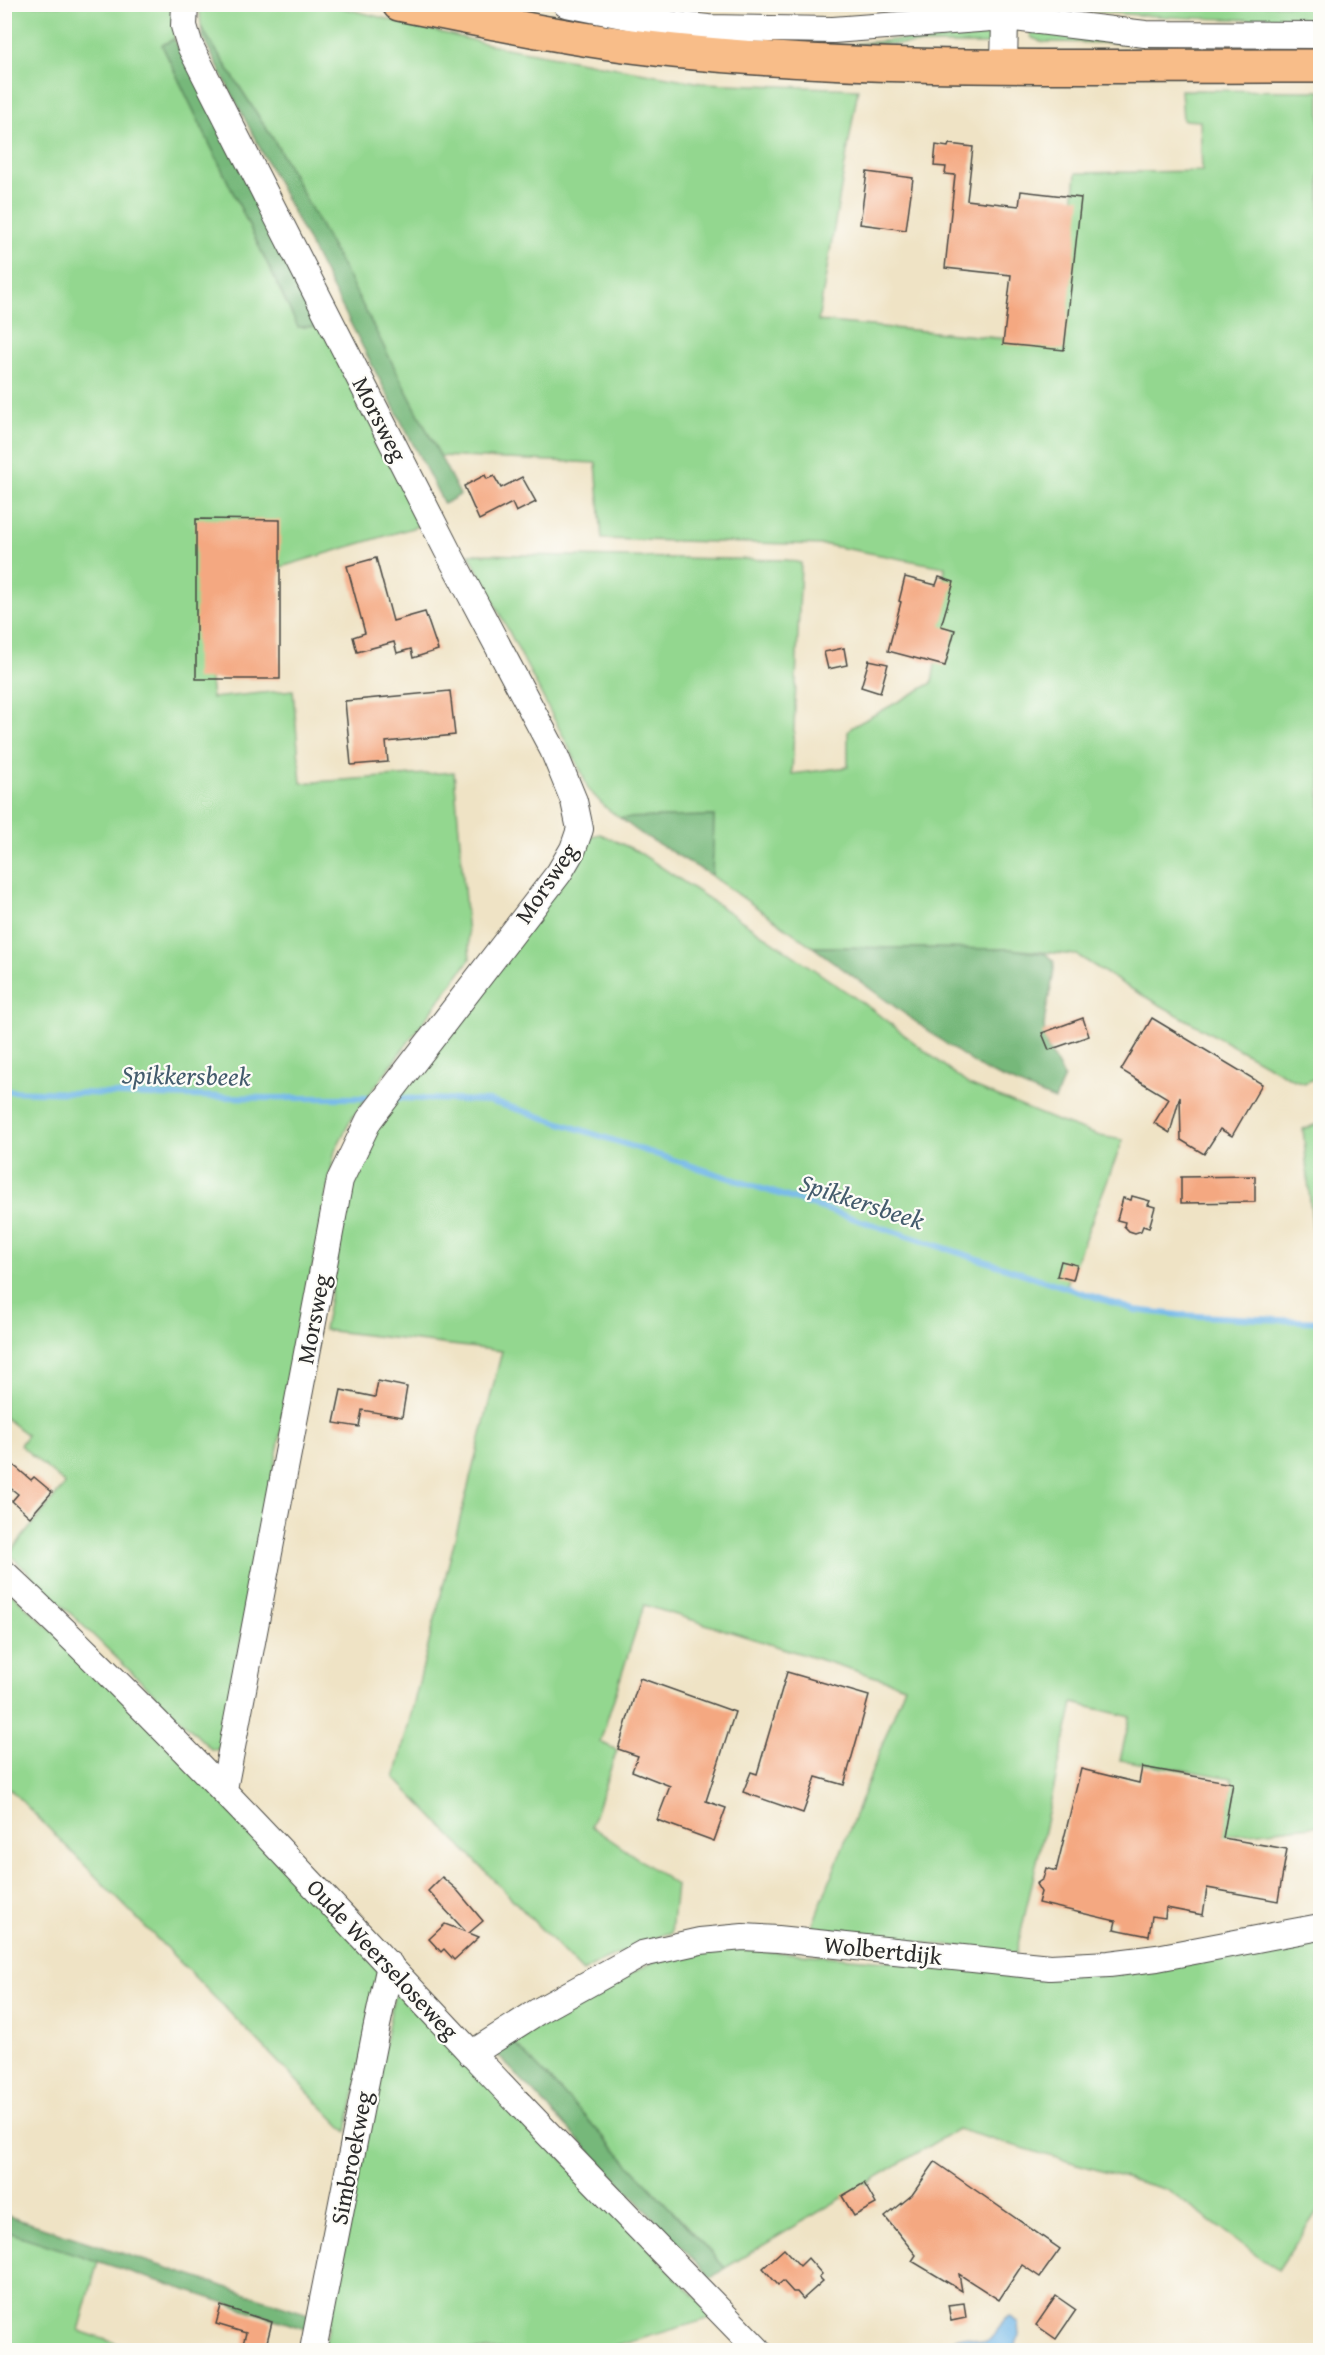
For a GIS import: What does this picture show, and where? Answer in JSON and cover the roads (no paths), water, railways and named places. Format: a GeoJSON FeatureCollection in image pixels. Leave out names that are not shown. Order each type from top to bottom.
{"type":"FeatureCollection","features":[{"type":"Feature","properties":{"kind":"main road"},"geometry":{"type":"LineString","coordinates":[[399,4],[673,51],[787,60],[1004,66],[1320,66]]}},
{"type":"Feature","properties":{"kind":"street","name":"Morsweg"},"geometry":{"type":"LineString","coordinates":[[185,4],[184,26],[190,46],[447,550],[553,750],[574,801],[580,829],[573,849],[559,873],[369,1120],[340,1180],[224,1789]]}},
{"type":"Feature","properties":{"kind":"street"},"geometry":{"type":"LineString","coordinates":[[566,4],[669,24],[764,30],[833,30],[1005,17],[1145,34],[1320,35]]}},
{"type":"Feature","properties":{"kind":"street"},"geometry":{"type":"LineString","coordinates":[[1004,66],[1005,17]]}},
{"type":"Feature","properties":{"kind":"street","name":"Oude Weerseloseweg"},"geometry":{"type":"LineString","coordinates":[[4,1573],[65,1629],[224,1789],[471,2054],[758,2350]]}},
{"type":"Feature","properties":{"kind":"street","name":"Wolbertdijk"},"geometry":{"type":"LineString","coordinates":[[471,2054],[537,2012],[642,1954],[700,1941],[743,1937],[778,1939],[1050,1967],[1108,1964],[1157,1958],[1320,1927]]}},
{"type":"Feature","properties":{"kind":"street","name":"Simbroekweg"},"geometry":{"type":"LineString","coordinates":[[313,2350],[390,1965]]}},
{"type":"Feature","properties":{"kind":"water"},"geometry":{"type":"Polygon","coordinates":[[[1008,2317],[1018,2323],[1019,2336],[1014,2350],[950,2350],[950,2343],[960,2337],[981,2341],[990,2340],[1008,2317]]]}},
{"type":"Feature","properties":{"kind":"waterway","name":"Spikkersbeek"},"geometry":{"type":"LineString","coordinates":[[4,1091],[266,1098],[366,1098]]}},
{"type":"Feature","properties":{"kind":"waterway","name":"Spikkersbeek"},"geometry":{"type":"LineString","coordinates":[[396,1098],[489,1101],[1135,1310],[1179,1315],[1320,1322]]}}]}
